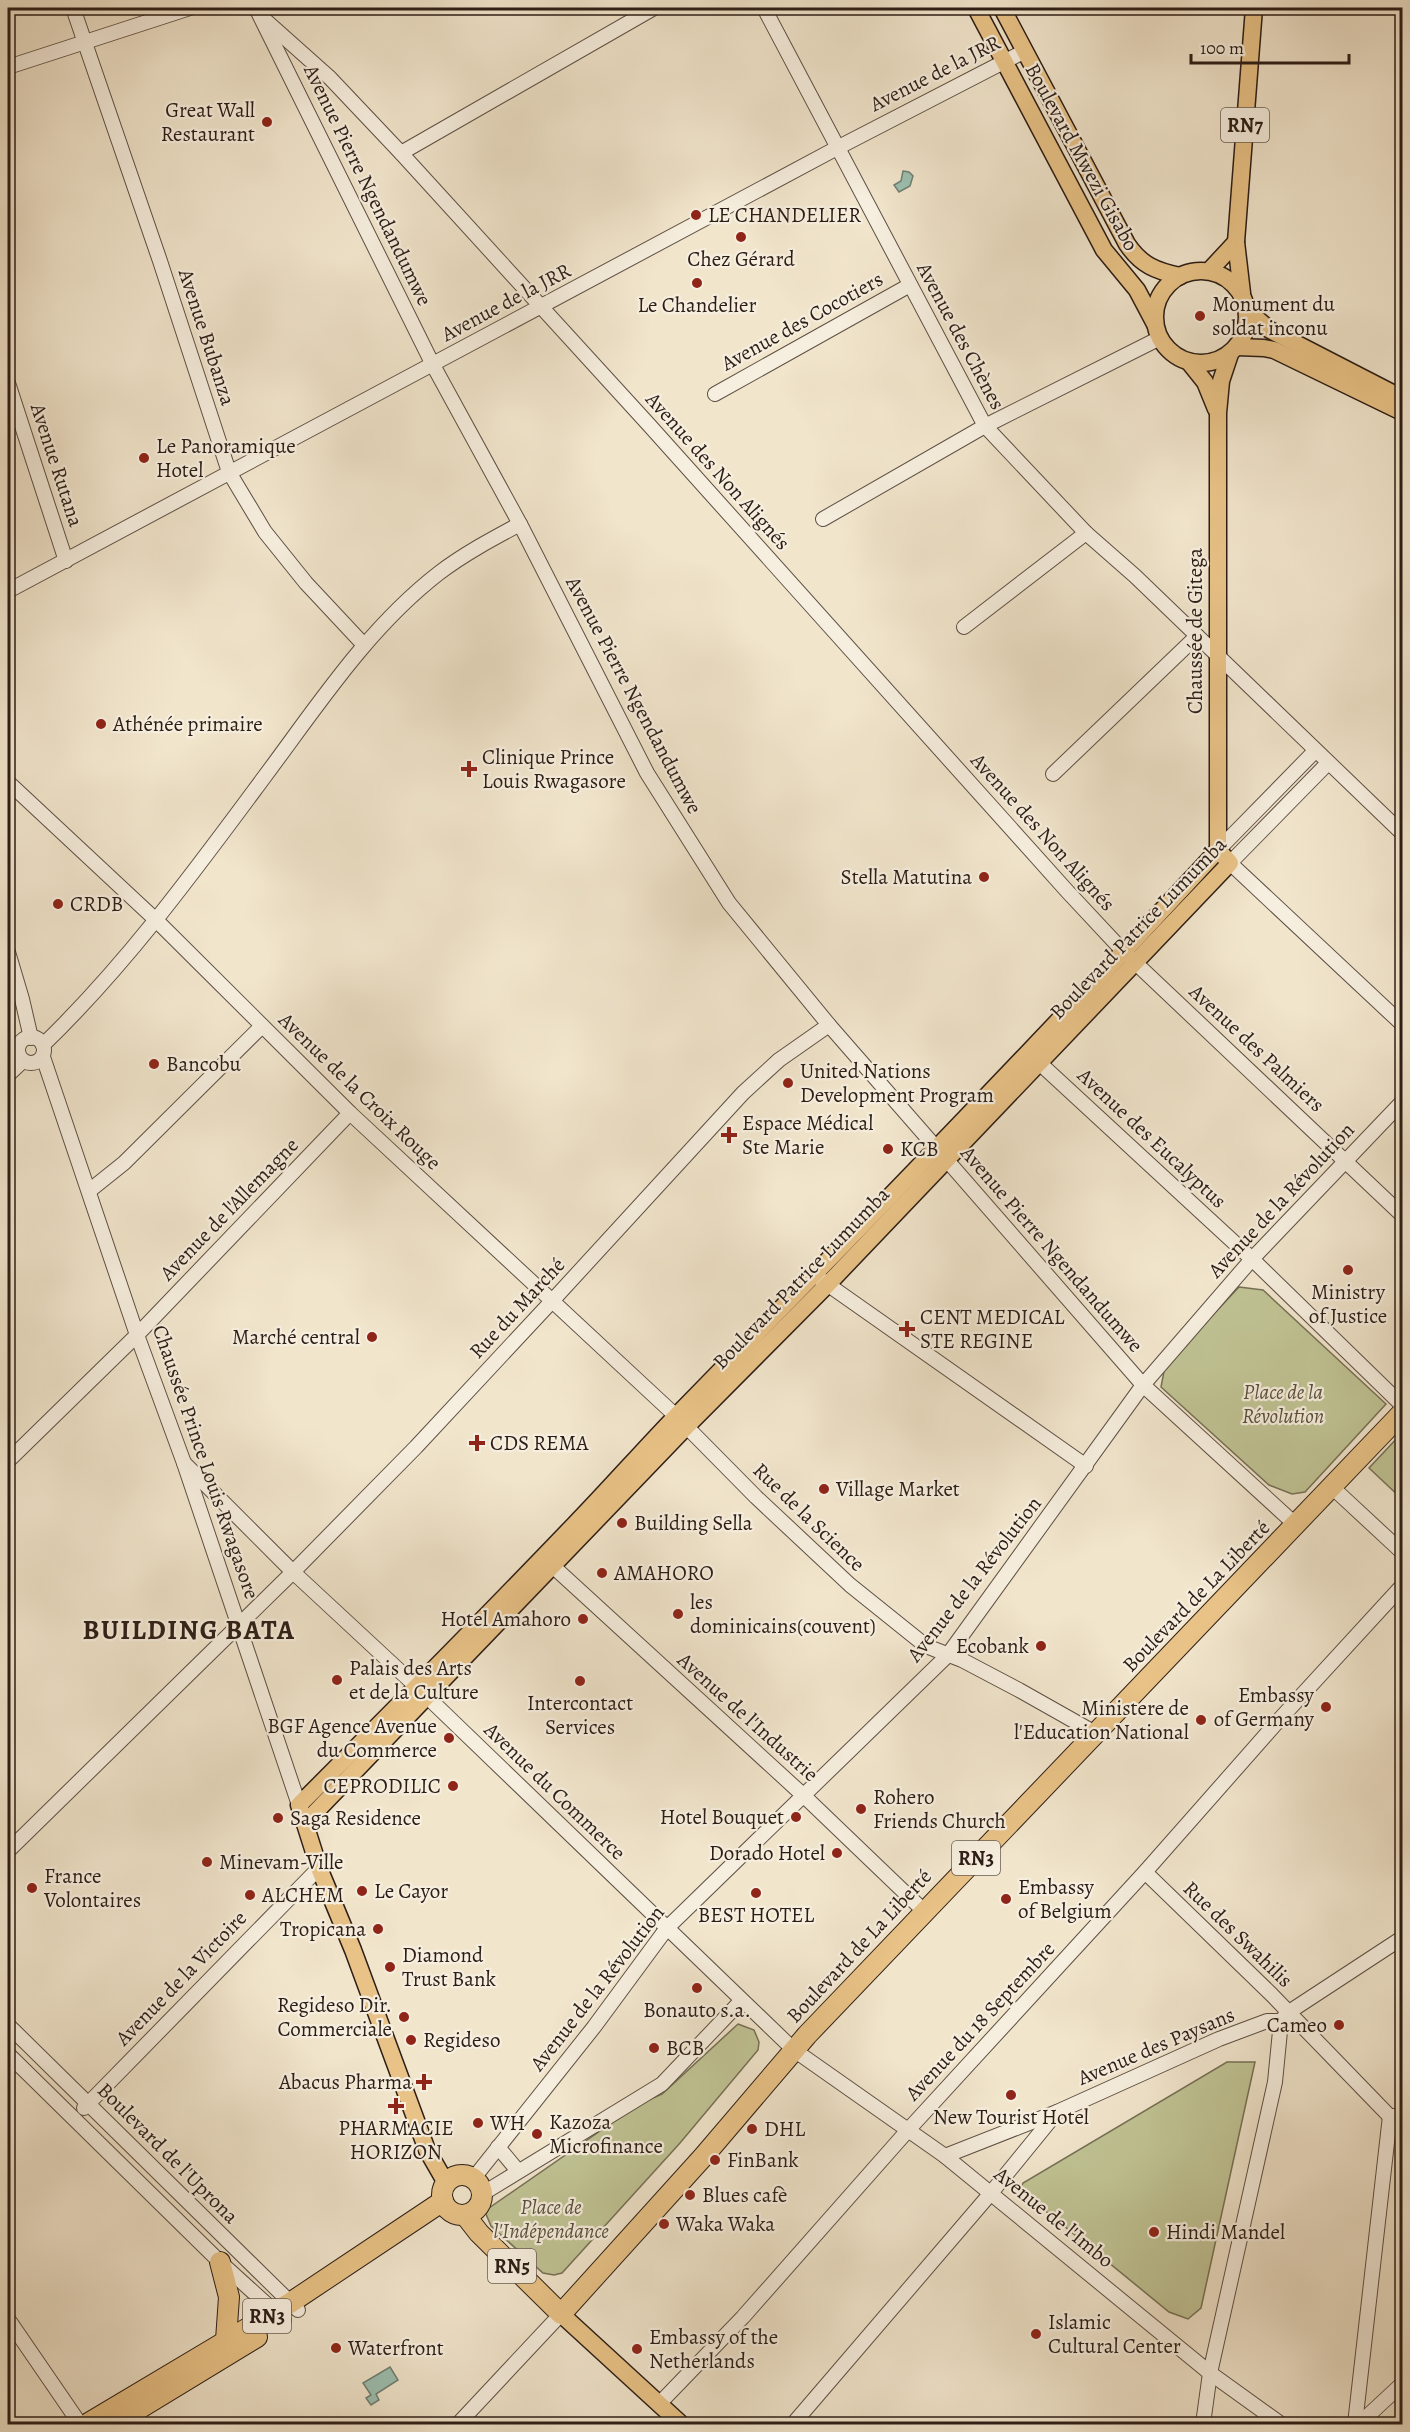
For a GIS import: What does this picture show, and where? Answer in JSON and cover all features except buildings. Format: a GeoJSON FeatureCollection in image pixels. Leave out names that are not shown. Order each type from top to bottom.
{"type":"FeatureCollection","features":[{"type":"Feature","properties":{"kind":"highway","name":"Boulevard de La Liberté"},"geometry":{"type":"LineString","coordinates":[[561,2314],[703,2157],[794,2050],[924,1911],[1297,1526],[1402,1413]]}},
{"type":"Feature","properties":{"kind":"highway","name":"RN3"},"geometry":{"type":"LineString","coordinates":[[114,2424],[451,2203],[460,2176],[478,2187],[479,2206],[476,2210],[451,2203]]}},
{"type":"Feature","properties":{"kind":"highway","name":"RN5"},"geometry":{"type":"LineString","coordinates":[[451,2203],[561,2314]]}},
{"type":"Feature","properties":{"kind":"highway"},"geometry":{"type":"LineString","coordinates":[[220,2262],[229,2297],[226,2340]]}},
{"type":"Feature","properties":{"kind":"highway","name":"RN3"},"geometry":{"type":"LineString","coordinates":[[87,2424],[226,2340],[287,2311]]}},
{"type":"Feature","properties":{"kind":"main road","name":"Boulevard Mwezi Gisabo"},"geometry":{"type":"LineString","coordinates":[[976,8],[1104,250],[1137,290],[1157,331]]}},
{"type":"Feature","properties":{"kind":"main road","name":"Boulevard Mwezi Gisabo"},"geometry":{"type":"LineString","coordinates":[[1002,8],[1135,256],[1144,265],[1157,271],[1180,276]]}},
{"type":"Feature","properties":{"kind":"main road","name":"RN7"},"geometry":{"type":"LineString","coordinates":[[1245,303],[1238,274],[1236,242],[1254,8]]}},
{"type":"Feature","properties":{"kind":"main road"},"geometry":{"type":"LineString","coordinates":[[1209,271],[1236,242]]}},
{"type":"Feature","properties":{"kind":"main road"},"geometry":{"type":"LineString","coordinates":[[1194,271],[1209,271],[1229,280],[1245,303],[1270,330],[1401,404],[1274,350],[1264,348],[1234,351],[1217,361],[1203,364],[1177,357],[1157,331],[1157,301],[1162,291],[1180,276],[1194,271]]}},
{"type":"Feature","properties":{"kind":"main road"},"geometry":{"type":"LineString","coordinates":[[1234,351],[1246,330],[1245,303]]}},
{"type":"Feature","properties":{"kind":"main road","name":"Chaussée de Gitega"},"geometry":{"type":"LineString","coordinates":[[1218,850],[1218,412],[1221,381],[1234,351]]}},
{"type":"Feature","properties":{"kind":"main road","name":"Chaussée de Gitega"},"geometry":{"type":"LineString","coordinates":[[1189,362],[1205,382],[1218,412]]}},
{"type":"Feature","properties":{"kind":"main road"},"geometry":{"type":"LineString","coordinates":[[1218,850],[1230,863]]}},
{"type":"Feature","properties":{"kind":"main road","name":"Boulevard Patrice Lumumba"},"geometry":{"type":"LineString","coordinates":[[1130,957],[1218,850]]}},
{"type":"Feature","properties":{"kind":"main road","name":"Boulevard Patrice Lumumba"},"geometry":{"type":"LineString","coordinates":[[305,1824],[422,1692],[681,1421],[822,1280],[1130,957],[1230,863]]}},
{"type":"Feature","properties":{"kind":"main road","name":"Boulevard Patrice Lumumba"},"geometry":{"type":"LineString","coordinates":[[299,1804],[422,1692]]}},
{"type":"Feature","properties":{"kind":"main road","name":"Chaussée Prince Louis Rwagasore"},"geometry":{"type":"LineString","coordinates":[[299,1804],[319,1868],[353,1950],[427,2150],[451,2203]]}},
{"type":"Feature","properties":{"kind":"main road","name":"RN5"},"geometry":{"type":"LineString","coordinates":[[561,2314],[681,2424]]}},
{"type":"Feature","properties":{"kind":"street","name":"Avenue Bubanza"},"geometry":{"type":"LineString","coordinates":[[73,8],[228,472],[265,532],[306,583],[364,645]]}},
{"type":"Feature","properties":{"kind":"street"},"geometry":{"type":"LineString","coordinates":[[8,67],[190,8]]}},
{"type":"Feature","properties":{"kind":"street"},"geometry":{"type":"LineString","coordinates":[[401,153],[654,8]]}},
{"type":"Feature","properties":{"kind":"street","name":"Avenue des Chènes"},"geometry":{"type":"LineString","coordinates":[[764,8],[985,426],[1086,533],[1402,833]]}},
{"type":"Feature","properties":{"kind":"street","name":"Avenue des Non Alignés"},"geometry":{"type":"LineString","coordinates":[[258,12],[330,78],[401,153],[1067,891],[1130,957]]}},
{"type":"Feature","properties":{"kind":"street","name":"Avenue Pierre Ngendandumwe"},"geometry":{"type":"LineString","coordinates":[[258,12],[433,364],[520,525],[585,654],[657,790],[729,903],[829,1025],[1143,1385],[1297,1526]]}},
{"type":"Feature","properties":{"kind":"street","name":"Avenue de la JRR"},"geometry":{"type":"LineString","coordinates":[[8,591],[837,148],[1025,51]]}},
{"type":"Feature","properties":{"kind":"street","name":"Avenue des Cocotiers"},"geometry":{"type":"LineString","coordinates":[[715,394],[910,285]]}},
{"type":"Feature","properties":{"kind":"street"},"geometry":{"type":"LineString","coordinates":[[823,519],[1157,331]]}},
{"type":"Feature","properties":{"kind":"street","name":"Avenue Rutana"},"geometry":{"type":"LineString","coordinates":[[8,383],[66,561]]}},
{"type":"Feature","properties":{"kind":"street"},"geometry":{"type":"LineString","coordinates":[[16,1052],[36,1063],[43,1051],[157,921],[364,645],[407,600],[439,573],[479,546],[520,525]]}},
{"type":"Feature","properties":{"kind":"street"},"geometry":{"type":"LineString","coordinates":[[964,627],[1086,533]]}},
{"type":"Feature","properties":{"kind":"street"},"geometry":{"type":"LineString","coordinates":[[1053,774],[1197,636]]}},
{"type":"Feature","properties":{"kind":"street","name":"Boulevard Patrice Lumumba"},"geometry":{"type":"LineString","coordinates":[[1218,850],[1315,751]]}},
{"type":"Feature","properties":{"kind":"street","name":"Boulevard Patrice Lumumba"},"geometry":{"type":"LineString","coordinates":[[1230,863],[1328,763]]}},
{"type":"Feature","properties":{"kind":"street","name":"Avenue de la Croix Rouge"},"geometry":{"type":"LineString","coordinates":[[8,782],[157,921],[350,1113],[681,1421]]}},
{"type":"Feature","properties":{"kind":"street"},"geometry":{"type":"LineString","coordinates":[[1230,863],[1402,1024]]}},
{"type":"Feature","properties":{"kind":"street"},"geometry":{"type":"LineString","coordinates":[[8,952],[31,1038]]}},
{"type":"Feature","properties":{"kind":"street","name":"Avenue des Palmiers"},"geometry":{"type":"LineString","coordinates":[[1130,957],[1402,1215]]}},
{"type":"Feature","properties":{"kind":"street","name":"Rue du Marché"},"geometry":{"type":"LineString","coordinates":[[8,1851],[293,1572],[553,1300],[743,1093],[779,1060],[829,1025]]}},
{"type":"Feature","properties":{"kind":"street"},"geometry":{"type":"LineString","coordinates":[[89,1191],[124,1162],[262,1026]]}},
{"type":"Feature","properties":{"kind":"street"},"geometry":{"type":"LineString","coordinates":[[8,1075],[22,1042],[31,1038],[37,1039],[43,1051]]}},
{"type":"Feature","properties":{"kind":"street","name":"Chaussée Prince Louis Rwagasore"},"geometry":{"type":"LineString","coordinates":[[43,1051],[137,1335],[184,1463],[299,1804]]}},
{"type":"Feature","properties":{"kind":"street","name":"Avenue des Eucalyptus"},"geometry":{"type":"LineString","coordinates":[[1034,1058],[1252,1259],[1402,1405]]}},
{"type":"Feature","properties":{"kind":"street","name":"Avenue de la Révolution"},"geometry":{"type":"LineString","coordinates":[[478,2187],[498,2147],[594,2027],[668,1928],[947,1656],[1143,1385],[1252,1259],[1402,1102]]}},
{"type":"Feature","properties":{"kind":"street","name":"Avenue de l'Allemagne"},"geometry":{"type":"LineString","coordinates":[[8,1461],[137,1335],[350,1113]]}},
{"type":"Feature","properties":{"kind":"street"},"geometry":{"type":"LineString","coordinates":[[822,1280],[1086,1466]]}},
{"type":"Feature","properties":{"kind":"street","name":"Rue de la Science"},"geometry":{"type":"LineString","coordinates":[[681,1421],[756,1497],[850,1585],[926,1646],[962,1660],[1019,1689],[1097,1734]]}},
{"type":"Feature","properties":{"kind":"street","name":"Avenue du Commerce"},"geometry":{"type":"LineString","coordinates":[[184,1463],[293,1572],[422,1692],[794,2050]]}},
{"type":"Feature","properties":{"kind":"street"},"geometry":{"type":"LineString","coordinates":[[1332,1487],[1402,1552]]}},
{"type":"Feature","properties":{"kind":"street","name":"Avenue de l'Industrie"},"geometry":{"type":"LineString","coordinates":[[547,1562],[803,1795],[924,1911]]}},
{"type":"Feature","properties":{"kind":"street","name":"Avenue du 18 Septembre"},"geometry":{"type":"LineString","coordinates":[[659,2404],[743,2317],[909,2129],[1145,1872],[1279,1720],[1402,1586]]}},
{"type":"Feature","properties":{"kind":"street","name":"Avenue de la Victoire"},"geometry":{"type":"LineString","coordinates":[[74,2118],[319,1868]]}},
{"type":"Feature","properties":{"kind":"street","name":"Rue des Swahilis"},"geometry":{"type":"LineString","coordinates":[[1145,1872],[1285,2017],[1396,2116],[1402,2129]]}},
{"type":"Feature","properties":{"kind":"street","name":"Avenue des Paysans"},"geometry":{"type":"LineString","coordinates":[[945,2156],[1057,2112],[1219,2039],[1267,2021],[1285,2017],[1402,1938]]}},
{"type":"Feature","properties":{"kind":"street"},"geometry":{"type":"LineString","coordinates":[[478,2187],[518,2171],[662,2085],[741,2001]]}},
{"type":"Feature","properties":{"kind":"street"},"geometry":{"type":"LineString","coordinates":[[1203,2424],[1210,2373],[1275,2082],[1285,2017]]}},
{"type":"Feature","properties":{"kind":"street","name":"Boulevard de l'Uprona"},"geometry":{"type":"LineString","coordinates":[[8,2025],[249,2263],[287,2311]]}},
{"type":"Feature","properties":{"kind":"street","name":"Avenue de l'Imbo"},"geometry":{"type":"LineString","coordinates":[[794,2050],[945,2156],[1210,2373],[1281,2424]]}},
{"type":"Feature","properties":{"kind":"street","name":"Boulevard de l'Uprona"},"geometry":{"type":"LineString","coordinates":[[8,2054],[220,2262],[237,2277],[287,2311]]}},
{"type":"Feature","properties":{"kind":"street"},"geometry":{"type":"LineString","coordinates":[[793,2424],[991,2193],[1057,2112]]}},
{"type":"Feature","properties":{"kind":"street"},"geometry":{"type":"LineString","coordinates":[[1357,2424],[1396,2116]]}},
{"type":"Feature","properties":{"kind":"street"},"geometry":{"type":"LineString","coordinates":[[498,2147],[518,2171]]}},
{"type":"Feature","properties":{"kind":"street"},"geometry":{"type":"LineString","coordinates":[[237,2277],[249,2263]]}},
{"type":"Feature","properties":{"kind":"street"},"geometry":{"type":"LineString","coordinates":[[458,2424],[561,2314]]}},
{"type":"Feature","properties":{"kind":"street"},"geometry":{"type":"LineString","coordinates":[[8,2319],[80,2424]]}},
{"type":"Feature","properties":{"kind":"street"},"geometry":{"type":"LineString","coordinates":[[1357,2424],[1402,2384]]}},
{"type":"Feature","properties":{"kind":"green space","name":"Place de la Révolution"},"geometry":{"type":"Polygon","coordinates":[[[1239,1287],[1263,1290],[1386,1404],[1305,1492],[1292,1494],[1269,1485],[1161,1387],[1165,1366],[1239,1287]]]}},
{"type":"Feature","properties":{"kind":"green space"},"geometry":{"type":"Polygon","coordinates":[[[1402,1433],[1402,1499],[1369,1468],[1402,1433]]]}},
{"type":"Feature","properties":{"kind":"green space","name":"Place de l'Indépendance"},"geometry":{"type":"Polygon","coordinates":[[[738,2024],[754,2030],[759,2042],[758,2050],[680,2143],[562,2273],[554,2275],[543,2273],[491,2226],[486,2214],[489,2208],[639,2104],[662,2094],[738,2024]]]}},
{"type":"Feature","properties":{"kind":"green space"},"geometry":{"type":"Polygon","coordinates":[[[1227,2062],[1255,2062],[1201,2308],[1188,2319],[1169,2312],[1020,2190],[1023,2183],[1227,2062]]]}},
{"type":"Feature","properties":{"kind":"shaded area"},"geometry":{"type":"Polygon","coordinates":[[[903,171],[913,176],[910,186],[899,192],[894,185],[901,181],[903,171]]]}},
{"type":"Feature","properties":{"kind":"shaded area"},"geometry":{"type":"Polygon","coordinates":[[[390,2367],[398,2380],[376,2394],[379,2400],[371,2405],[366,2398],[371,2395],[363,2383],[390,2367]]]}},
{"type":"Feature","properties":{"kind":"place","name":"Great Wall Restaurant"},"geometry":{"type":"Point","coordinates":[267,122]}},
{"type":"Feature","properties":{"kind":"place","name":"LE CHANDELIER"},"geometry":{"type":"Point","coordinates":[696,215]}},
{"type":"Feature","properties":{"kind":"place","name":"Chez Gérard"},"geometry":{"type":"Point","coordinates":[741,237]}},
{"type":"Feature","properties":{"kind":"place","name":"Le Chandelier"},"geometry":{"type":"Point","coordinates":[697,283]}},
{"type":"Feature","properties":{"kind":"place","name":"Monument du soldat inconu"},"geometry":{"type":"Point","coordinates":[1200,316]}},
{"type":"Feature","properties":{"kind":"place","name":"Le Panoramique Hotel"},"geometry":{"type":"Point","coordinates":[144,458]}},
{"type":"Feature","properties":{"kind":"place","name":"Athénée primaire"},"geometry":{"type":"Point","coordinates":[101,724]}},
{"type":"Feature","properties":{"kind":"place","name":"Clinique Prince Louis Rwagasore"},"geometry":{"type":"Point","coordinates":[469,769]}},
{"type":"Feature","properties":{"kind":"place","name":"Stella Matutina"},"geometry":{"type":"Point","coordinates":[984,877]}},
{"type":"Feature","properties":{"kind":"place","name":"CRDB"},"geometry":{"type":"Point","coordinates":[58,904]}},
{"type":"Feature","properties":{"kind":"place","name":"Bancobu"},"geometry":{"type":"Point","coordinates":[154,1064]}},
{"type":"Feature","properties":{"kind":"place","name":"United Nations Development Program"},"geometry":{"type":"Point","coordinates":[788,1083]}},
{"type":"Feature","properties":{"kind":"place","name":"Espace Médical Ste Marie"},"geometry":{"type":"Point","coordinates":[729,1135]}},
{"type":"Feature","properties":{"kind":"place","name":"KCB"},"geometry":{"type":"Point","coordinates":[888,1149]}},
{"type":"Feature","properties":{"kind":"place","name":"Ministry of Justice"},"geometry":{"type":"Point","coordinates":[1348,1270]}},
{"type":"Feature","properties":{"kind":"place","name":"CENT MEDICAL STE REGINE"},"geometry":{"type":"Point","coordinates":[907,1329]}},
{"type":"Feature","properties":{"kind":"place","name":"Marché central"},"geometry":{"type":"Point","coordinates":[372,1337]}},
{"type":"Feature","properties":{"kind":"place","name":"CDS REMA"},"geometry":{"type":"Point","coordinates":[477,1443]}},
{"type":"Feature","properties":{"kind":"place","name":"Village Market"},"geometry":{"type":"Point","coordinates":[824,1489]}},
{"type":"Feature","properties":{"kind":"place","name":"Building Sella"},"geometry":{"type":"Point","coordinates":[622,1523]}},
{"type":"Feature","properties":{"kind":"place","name":"AMAHORO"},"geometry":{"type":"Point","coordinates":[602,1573]}},
{"type":"Feature","properties":{"kind":"place","name":"les dominicains(couvent)"},"geometry":{"type":"Point","coordinates":[678,1614]}},
{"type":"Feature","properties":{"kind":"place","name":"Hotel Amahoro"},"geometry":{"type":"Point","coordinates":[583,1619]}},
{"type":"Feature","properties":{"kind":"place","name":"Ecobank"},"geometry":{"type":"Point","coordinates":[1041,1646]}},
{"type":"Feature","properties":{"kind":"place","name":"Palais des Arts et de la Culture"},"geometry":{"type":"Point","coordinates":[337,1680]}},
{"type":"Feature","properties":{"kind":"place","name":"Intercontact Services"},"geometry":{"type":"Point","coordinates":[580,1681]}},
{"type":"Feature","properties":{"kind":"place","name":"Embassy of Germany"},"geometry":{"type":"Point","coordinates":[1326,1707]}},
{"type":"Feature","properties":{"kind":"place","name":"Ministere de l'Education National"},"geometry":{"type":"Point","coordinates":[1201,1720]}},
{"type":"Feature","properties":{"kind":"place","name":"BGF Agence Avenue du Commerce"},"geometry":{"type":"Point","coordinates":[449,1738]}},
{"type":"Feature","properties":{"kind":"place","name":"CEPRODILIC"},"geometry":{"type":"Point","coordinates":[453,1786]}},
{"type":"Feature","properties":{"kind":"place","name":"Rohero Friends Church"},"geometry":{"type":"Point","coordinates":[861,1809]}},
{"type":"Feature","properties":{"kind":"place","name":"Hotel Bouquet"},"geometry":{"type":"Point","coordinates":[796,1817]}},
{"type":"Feature","properties":{"kind":"place","name":"Saga Residence"},"geometry":{"type":"Point","coordinates":[278,1818]}},
{"type":"Feature","properties":{"kind":"place","name":"Dorado Hotel"},"geometry":{"type":"Point","coordinates":[837,1853]}},
{"type":"Feature","properties":{"kind":"place","name":"Minevam-Ville"},"geometry":{"type":"Point","coordinates":[207,1862]}},
{"type":"Feature","properties":{"kind":"place","name":"France Volontaires"},"geometry":{"type":"Point","coordinates":[32,1888]}},
{"type":"Feature","properties":{"kind":"place","name":"Le Cayor"},"geometry":{"type":"Point","coordinates":[362,1891]}},
{"type":"Feature","properties":{"kind":"place","name":"BEST HOTEL"},"geometry":{"type":"Point","coordinates":[756,1893]}},
{"type":"Feature","properties":{"kind":"place","name":"ALCHEM"},"geometry":{"type":"Point","coordinates":[250,1895]}},
{"type":"Feature","properties":{"kind":"place","name":"Embassy of Belgium"},"geometry":{"type":"Point","coordinates":[1006,1899]}},
{"type":"Feature","properties":{"kind":"place","name":"Tropicana"},"geometry":{"type":"Point","coordinates":[378,1929]}},
{"type":"Feature","properties":{"kind":"place","name":"Diamond Trust Bank"},"geometry":{"type":"Point","coordinates":[390,1967]}},
{"type":"Feature","properties":{"kind":"place","name":"Bonauto s.a."},"geometry":{"type":"Point","coordinates":[697,1988]}},
{"type":"Feature","properties":{"kind":"place","name":"Regideso Dir. Commerciale"},"geometry":{"type":"Point","coordinates":[404,2017]}},
{"type":"Feature","properties":{"kind":"place","name":"Cameo"},"geometry":{"type":"Point","coordinates":[1339,2025]}},
{"type":"Feature","properties":{"kind":"place","name":"Regideso"},"geometry":{"type":"Point","coordinates":[411,2040]}},
{"type":"Feature","properties":{"kind":"place","name":"BCB"},"geometry":{"type":"Point","coordinates":[654,2048]}},
{"type":"Feature","properties":{"kind":"place","name":"Abacus Pharma"},"geometry":{"type":"Point","coordinates":[424,2082]}},
{"type":"Feature","properties":{"kind":"place","name":"New Tourist Hotel"},"geometry":{"type":"Point","coordinates":[1011,2095]}},
{"type":"Feature","properties":{"kind":"place","name":"PHARMACIE HORIZON"},"geometry":{"type":"Point","coordinates":[396,2106]}},
{"type":"Feature","properties":{"kind":"place","name":"WH"},"geometry":{"type":"Point","coordinates":[478,2123]}},
{"type":"Feature","properties":{"kind":"place","name":"DHL"},"geometry":{"type":"Point","coordinates":[752,2129]}},
{"type":"Feature","properties":{"kind":"place","name":"Kazoza Microfinance"},"geometry":{"type":"Point","coordinates":[537,2134]}},
{"type":"Feature","properties":{"kind":"place","name":"FinBank"},"geometry":{"type":"Point","coordinates":[715,2160]}},
{"type":"Feature","properties":{"kind":"place","name":"Blues cafè"},"geometry":{"type":"Point","coordinates":[690,2195]}},
{"type":"Feature","properties":{"kind":"place","name":"Waka Waka"},"geometry":{"type":"Point","coordinates":[664,2224]}},
{"type":"Feature","properties":{"kind":"place","name":"Hindi Mandel"},"geometry":{"type":"Point","coordinates":[1154,2232]}},
{"type":"Feature","properties":{"kind":"place","name":"Islamic Cultural Center"},"geometry":{"type":"Point","coordinates":[1036,2334]}},
{"type":"Feature","properties":{"kind":"place","name":"Waterfront"},"geometry":{"type":"Point","coordinates":[336,2348]}},
{"type":"Feature","properties":{"kind":"place","name":"Embassy of the Netherlands"},"geometry":{"type":"Point","coordinates":[637,2349]}},
{"type":"Feature","properties":{"kind":"district","name":"BUILDING BATA"},"geometry":{"type":"Point","coordinates":[189,1630]}}]}
